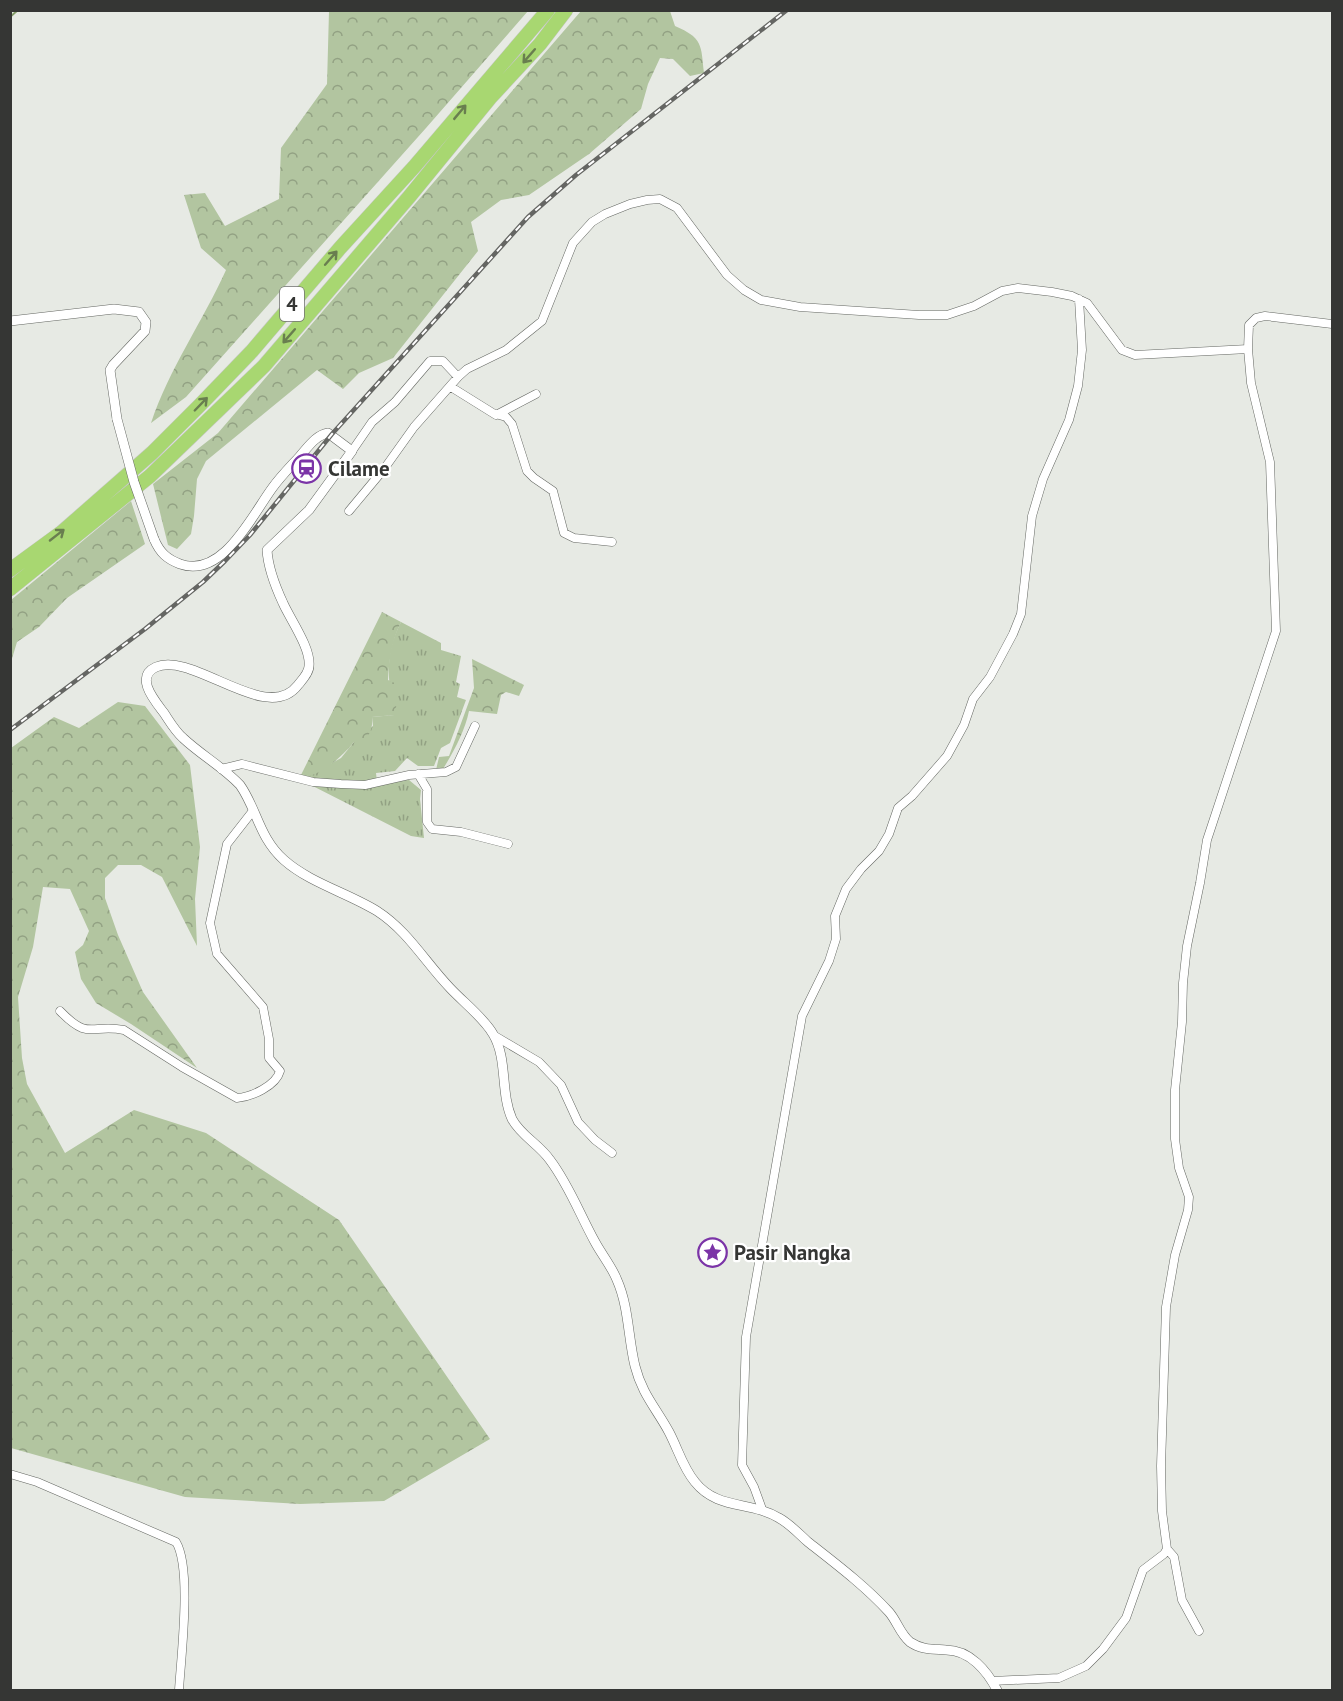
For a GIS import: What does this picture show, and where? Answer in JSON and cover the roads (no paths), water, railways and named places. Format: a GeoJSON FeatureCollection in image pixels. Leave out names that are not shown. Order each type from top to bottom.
{"type":"FeatureCollection","features":[{"type":"Feature","properties":{"kind":"highway","name":"4"},"geometry":{"type":"LineString","coordinates":[[10,570],[62,532],[152,453],[201,405],[252,351],[340,248],[414,167],[548,10]]}},
{"type":"Feature","properties":{"kind":"highway","name":"4"},"geometry":{"type":"LineString","coordinates":[[10,589],[150,476],[264,366],[490,98],[540,44],[566,10]]}},
{"type":"Feature","properties":{"kind":"street"},"geometry":{"type":"LineString","coordinates":[[349,511],[384,469],[414,427],[458,377],[467,369],[506,350],[543,321],[573,243],[592,222],[613,210],[647,200],[660,199],[677,208],[727,275],[744,290],[761,300],[800,307],[938,315],[960,312],[1002,291],[1017,288],[1052,292],[1079,299],[1093,310],[1127,353],[1136,355],[1248,349]]}},
{"type":"Feature","properties":{"kind":"street"},"geometry":{"type":"LineString","coordinates":[[762,1509],[754,1487],[742,1465],[746,1337],[802,1016],[830,961],[836,939],[835,916],[846,889],[879,851],[889,834],[898,808],[912,796],[947,756],[964,725],[973,699],[990,677],[1021,614],[1032,516],[1043,478],[1069,420],[1078,386],[1082,351],[1079,299]]}},
{"type":"Feature","properties":{"kind":"street"},"geometry":{"type":"LineString","coordinates":[[10,321],[114,309],[134,310],[142,314],[146,322],[145,331],[112,365],[110,370],[117,419],[134,482],[154,539],[164,555],[187,566],[195,567],[214,561],[246,528],[274,486],[316,438],[328,433],[352,451]]}},
{"type":"Feature","properties":{"kind":"street"},"geometry":{"type":"LineString","coordinates":[[1199,1631],[1182,1600],[1173,1557],[1167,1549],[1162,1511],[1161,1466],[1166,1307],[1174,1255],[1188,1210],[1189,1197],[1179,1168],[1175,1129],[1175,1090],[1187,946],[1207,840],[1276,631],[1269,462],[1251,383],[1248,349],[1249,325],[1256,318],[1265,315],[1332,324]]}},
{"type":"Feature","properties":{"kind":"street"},"geometry":{"type":"LineString","coordinates":[[458,377],[443,361],[430,361],[395,402],[372,422],[309,510],[288,533],[270,545],[267,550],[281,600],[305,646],[309,660],[308,672],[297,687],[290,693],[263,697],[172,665],[159,666],[147,675],[146,681],[150,693],[181,737],[234,779],[246,794],[252,812],[275,850],[285,861],[308,876],[375,909],[400,928],[446,985],[491,1030],[499,1047],[505,1093],[512,1117],[520,1131],[541,1148],[556,1167],[597,1246],[617,1278],[636,1369],[645,1395],[668,1431],[694,1482],[716,1500],[762,1509],[780,1518],[859,1581],[888,1611],[910,1642],[928,1649],[948,1649],[962,1653],[979,1665],[997,1690]]}},
{"type":"Feature","properties":{"kind":"street"},"geometry":{"type":"LineString","coordinates":[[451,387],[494,414],[506,417],[512,424],[530,475],[553,491],[564,533],[574,538],[612,542]]}},
{"type":"Feature","properties":{"kind":"street"},"geometry":{"type":"LineString","coordinates":[[499,415],[536,394]]}},
{"type":"Feature","properties":{"kind":"street"},"geometry":{"type":"LineString","coordinates":[[221,769],[242,764],[313,782],[365,785],[418,774],[452,770],[458,763],[475,726]]}},
{"type":"Feature","properties":{"kind":"street"},"geometry":{"type":"LineString","coordinates":[[418,774],[427,789],[427,818],[432,829],[461,832],[508,844]]}},
{"type":"Feature","properties":{"kind":"street"},"geometry":{"type":"LineString","coordinates":[[60,1011],[71,1023],[83,1029],[124,1030],[237,1098],[253,1094],[278,1078],[280,1071],[269,1058],[269,1039],[263,1007],[217,954],[210,923],[227,844],[252,812]]}},
{"type":"Feature","properties":{"kind":"street"},"geometry":{"type":"LineString","coordinates":[[495,1036],[539,1062],[561,1085],[578,1122],[594,1140],[612,1153]]}},
{"type":"Feature","properties":{"kind":"street"},"geometry":{"type":"LineString","coordinates":[[10,1474],[38,1482],[176,1542],[180,1549],[185,1573],[179,1690]]}},
{"type":"Feature","properties":{"kind":"street"},"geometry":{"type":"LineString","coordinates":[[992,1681],[1059,1678],[1086,1666],[1103,1649],[1126,1618],[1143,1570],[1167,1549]]}},
{"type":"Feature","properties":{"kind":"waterway"},"geometry":{"type":"LineString","coordinates":[[10,17],[18,10]]}},
{"type":"Feature","properties":{"kind":"railway"},"geometry":{"type":"LineString","coordinates":[[10,730],[145,629],[225,561],[250,535],[332,434],[528,217],[576,175],[787,10]]}},
{"type":"Feature","properties":{"kind":"place","name":"Cilame"},"geometry":{"type":"Point","coordinates":[307,468]}},
{"type":"Feature","properties":{"kind":"place","name":"Pasir Nangka"},"geometry":{"type":"Point","coordinates":[713,1252]}}]}
